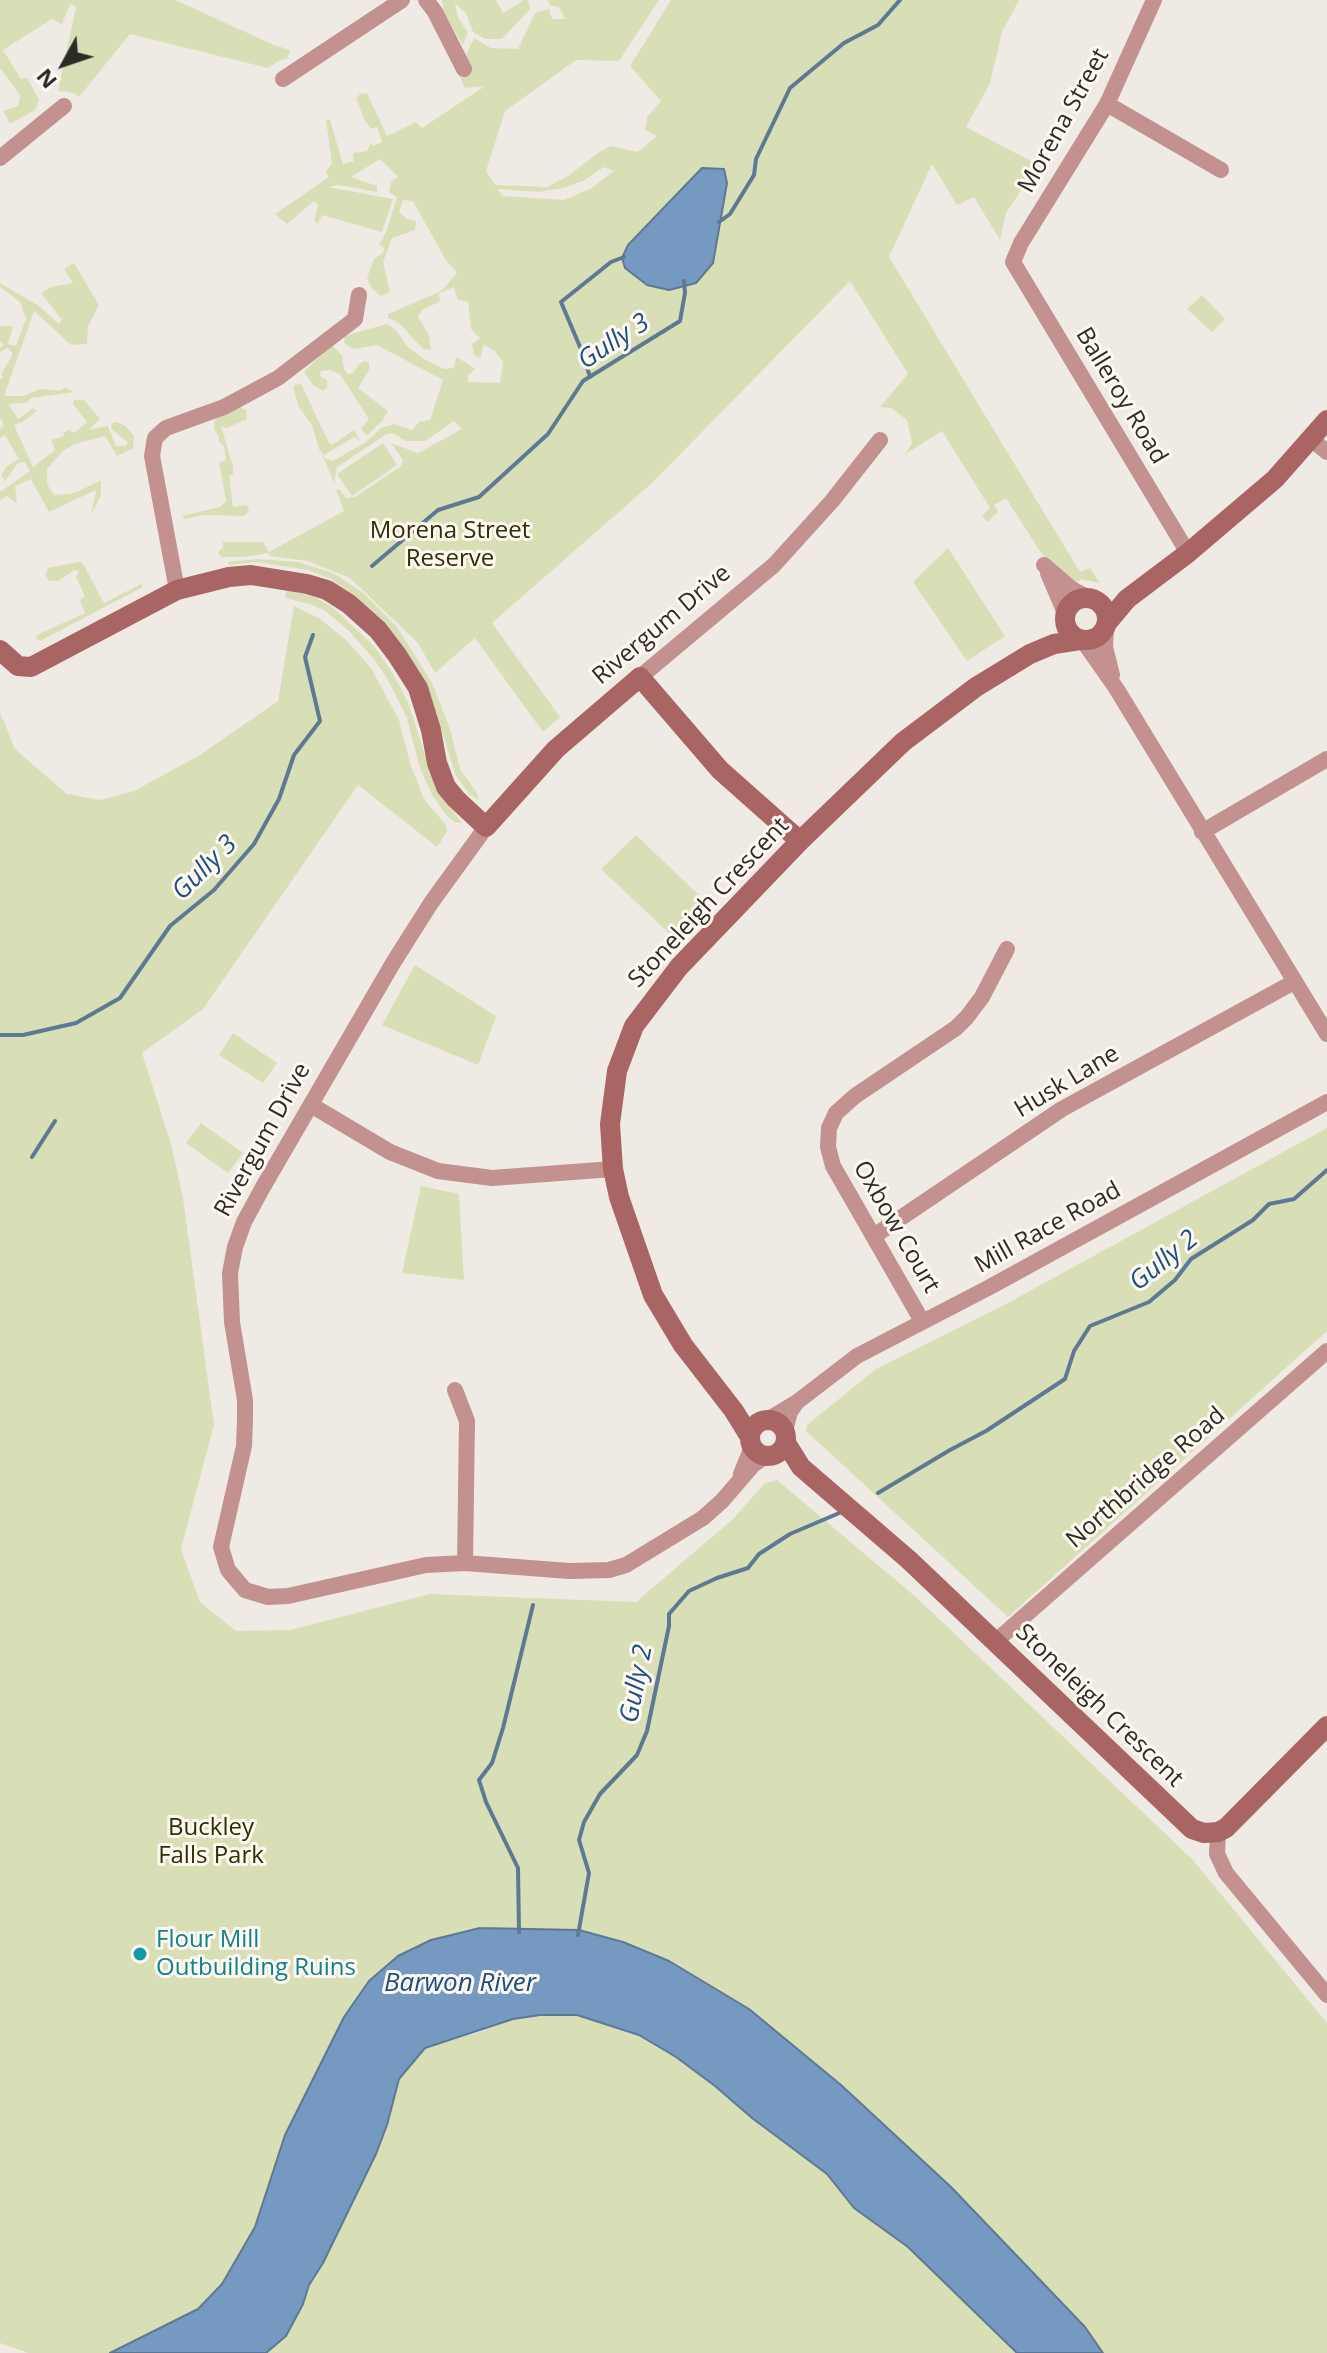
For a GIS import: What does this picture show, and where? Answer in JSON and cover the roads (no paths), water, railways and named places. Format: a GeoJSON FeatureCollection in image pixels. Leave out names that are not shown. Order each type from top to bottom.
{"type":"FeatureCollection","features":[{"type":"Feature","properties":{"kind":"street"},"geometry":{"type":"LineString","coordinates":[[283,79],[402,0]]}},
{"type":"Feature","properties":{"kind":"street"},"geometry":{"type":"LineString","coordinates":[[426,0],[464,69]]}},
{"type":"Feature","properties":{"kind":"street","name":"Morena Street"},"geometry":{"type":"LineString","coordinates":[[1013,262],[1021,243],[1107,104],[1154,0]]}},
{"type":"Feature","properties":{"kind":"street"},"geometry":{"type":"LineString","coordinates":[[1107,104],[1221,170]]}},
{"type":"Feature","properties":{"kind":"street"},"geometry":{"type":"LineString","coordinates":[[0,158],[64,106]]}},
{"type":"Feature","properties":{"kind":"street","name":"Balleroy Road"},"geometry":{"type":"LineString","coordinates":[[1013,262],[1188,553]]}},
{"type":"Feature","properties":{"kind":"street"},"geometry":{"type":"LineString","coordinates":[[177,590],[153,460],[155,438],[166,428],[215,411],[278,378],[362,318],[359,295]]}},
{"type":"Feature","properties":{"kind":"street","name":"Stoneleigh Crescent"},"geometry":{"type":"LineString","coordinates":[[1218,1832],[1204,1833],[1182,1822],[909,1560],[726,1400],[683,1345],[653,1295],[627,1223],[613,1169],[610,1124],[617,1071],[634,1026],[679,967],[800,841],[903,742],[976,687],[1030,654],[1054,644],[1097,638],[1120,606],[1144,585],[1188,553],[1319,445],[1327,420]]}},
{"type":"Feature","properties":{"kind":"street","name":"Rivergum Drive"},"geometry":{"type":"LineString","coordinates":[[767,1439],[753,1465],[703,1518],[626,1565],[609,1570],[569,1571],[465,1563],[400,1569],[288,1596],[268,1597],[245,1590],[235,1581],[223,1558],[224,1526],[244,1446],[245,1400],[232,1322],[230,1273],[235,1247],[257,1199],[311,1105],[431,903],[486,827],[556,749],[774,565],[832,501],[880,440]]}},
{"type":"Feature","properties":{"kind":"street"},"geometry":{"type":"LineString","coordinates":[[1116,688],[1105,647],[1104,608],[1072,589],[1044,565],[1060,596],[1067,629],[1081,640],[1116,688],[1327,1034]]}},
{"type":"Feature","properties":{"kind":"street"},"geometry":{"type":"LineString","coordinates":[[0,650],[18,666],[31,667],[177,590],[229,577],[251,575],[327,590],[349,604],[378,630],[413,680],[427,716],[437,763],[446,787],[486,827]]}},
{"type":"Feature","properties":{"kind":"street","name":"Stoneleigh Crescent"},"geometry":{"type":"LineString","coordinates":[[1030,654],[1074,601],[1144,585]]}},
{"type":"Feature","properties":{"kind":"street"},"geometry":{"type":"LineString","coordinates":[[640,677],[720,770],[800,841]]}},
{"type":"Feature","properties":{"kind":"street"},"geometry":{"type":"LineString","coordinates":[[1202,832],[1327,759]]}},
{"type":"Feature","properties":{"kind":"street","name":"Oxbow Court"},"geometry":{"type":"LineString","coordinates":[[922,1321],[833,1166],[828,1147],[829,1128],[836,1113],[855,1096],[956,1028],[982,997],[1007,949]]}},
{"type":"Feature","properties":{"kind":"street","name":"Husk Lane"},"geometry":{"type":"LineString","coordinates":[[874,1236],[1062,1109],[1294,982]]}},
{"type":"Feature","properties":{"kind":"street","name":"Mill Race Road"},"geometry":{"type":"LineString","coordinates":[[767,1439],[797,1402],[857,1356],[988,1288],[1327,1102]]}},
{"type":"Feature","properties":{"kind":"street"},"geometry":{"type":"LineString","coordinates":[[311,1105],[390,1152],[438,1171],[492,1178],[613,1169]]}},
{"type":"Feature","properties":{"kind":"street","name":"Northbridge Road"},"geometry":{"type":"LineString","coordinates":[[996,1641],[1327,1351]]}},
{"type":"Feature","properties":{"kind":"street"},"geometry":{"type":"LineString","coordinates":[[455,1390],[467,1421],[465,1563]]}},
{"type":"Feature","properties":{"kind":"street"},"geometry":{"type":"LineString","coordinates":[[1327,1726],[1229,1826],[1218,1832],[1217,1854],[1226,1873],[1327,1995]]}},
{"type":"Feature","properties":{"kind":"water"},"geometry":{"type":"Polygon","coordinates":[[[702,168],[724,169],[727,183],[713,263],[696,283],[669,290],[647,285],[625,268],[622,258],[628,245],[702,168]]]}},
{"type":"Feature","properties":{"kind":"water","name":"Barwon River"},"geometry":{"type":"Polygon","coordinates":[[[480,1928],[579,1930],[623,1942],[669,1961],[749,2009],[841,2085],[951,2187],[1085,2327],[1103,2353],[1017,2353],[908,2247],[854,2208],[827,2174],[676,2057],[639,2035],[577,2015],[540,2015],[513,2019],[425,2048],[399,2079],[376,2154],[286,2336],[266,2353],[110,2353],[198,2309],[222,2284],[255,2227],[285,2135],[344,2017],[369,1981],[398,1956],[431,1940],[480,1928]]]}},
{"type":"Feature","properties":{"kind":"waterway","name":"Gully 3"},"geometry":{"type":"LineString","coordinates":[[719,222],[730,214],[754,175],[756,159],[790,88],[844,43],[878,25],[900,0]]}},
{"type":"Feature","properties":{"kind":"waterway"},"geometry":{"type":"LineString","coordinates":[[590,377],[561,302],[611,262],[624,257]]}},
{"type":"Feature","properties":{"kind":"waterway","name":"Gully 3"},"geometry":{"type":"LineString","coordinates":[[372,566],[438,510],[479,497],[548,434],[583,381],[680,321],[684,281]]}},
{"type":"Feature","properties":{"kind":"waterway","name":"Gully 3"},"geometry":{"type":"LineString","coordinates":[[0,1035],[23,1035],[76,1023],[120,998],[170,926],[214,890],[254,844],[279,799],[294,755],[320,721],[305,657],[313,635]]}},
{"type":"Feature","properties":{"kind":"waterway"},"geometry":{"type":"LineString","coordinates":[[32,1157],[55,1121]]}},
{"type":"Feature","properties":{"kind":"waterway","name":"Gully 2"},"geometry":{"type":"LineString","coordinates":[[878,1493],[986,1431],[1065,1379],[1074,1351],[1090,1326],[1149,1302],[1175,1280],[1191,1259],[1253,1220],[1269,1204],[1294,1199],[1327,1170]]}},
{"type":"Feature","properties":{"kind":"waterway","name":"Gully 2"},"geometry":{"type":"LineString","coordinates":[[578,1935],[589,1873],[579,1840],[584,1822],[600,1794],[637,1755],[647,1731],[669,1614],[689,1591],[748,1568],[759,1554],[790,1534],[844,1511]]}},
{"type":"Feature","properties":{"kind":"waterway"},"geometry":{"type":"LineString","coordinates":[[519,1932],[518,1868],[486,1802],[479,1780],[492,1763],[503,1728],[533,1605]]}},
{"type":"Feature","properties":{"kind":"place","name":"Flour Mill Outbuilding Ruins"},"geometry":{"type":"Point","coordinates":[140,1954]}},
{"type":"Feature","properties":{"kind":"park label","name":"Morena Street Reserve"},"geometry":{"type":"Point","coordinates":[450,545]}},
{"type":"Feature","properties":{"kind":"park label","name":"Buckley Falls Park"},"geometry":{"type":"Point","coordinates":[211,1842]}}]}
